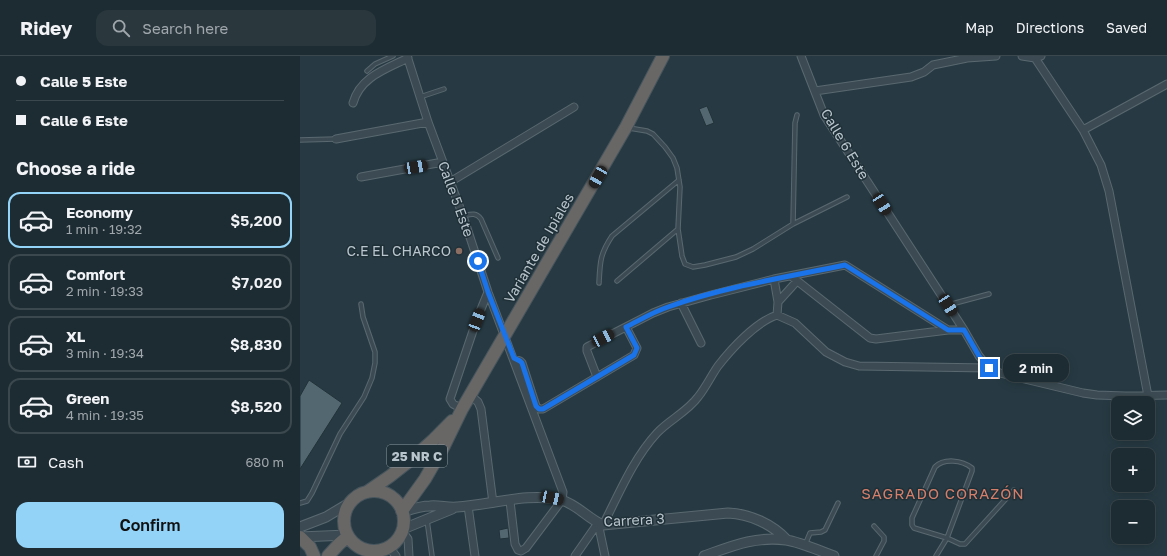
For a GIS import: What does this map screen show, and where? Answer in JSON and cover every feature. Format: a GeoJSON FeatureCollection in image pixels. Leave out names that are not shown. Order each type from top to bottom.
{"type":"FeatureCollection","features":[{"type":"Feature","properties":{"kind":"highway","name":"Variante de Ipiales"},"geometry":{"type":"LineString","coordinates":[[403,512],[425,479],[444,446],[461,410],[626,127],[663,56]]}},
{"type":"Feature","properties":{"kind":"highway","name":"Variante de Ipiales"},"geometry":{"type":"LineString","coordinates":[[367,492],[393,475],[417,456],[440,434],[461,410]]}},
{"type":"Feature","properties":{"kind":"highway","name":"25 NR C"},"geometry":{"type":"LineString","coordinates":[[351,502],[361,494],[367,492]]}},
{"type":"Feature","properties":{"kind":"highway"},"geometry":{"type":"LineString","coordinates":[[367,492],[385,493],[396,500],[403,512],[403,530],[389,551],[370,556]]}},
{"type":"Feature","properties":{"kind":"highway"},"geometry":{"type":"LineString","coordinates":[[351,502],[347,508],[344,522],[352,542],[363,549],[370,551],[389,551]]}},
{"type":"Feature","properties":{"kind":"highway"},"geometry":{"type":"LineString","coordinates":[[328,556],[348,535]]}},
{"type":"Feature","properties":{"kind":"highway"},"geometry":{"type":"LineString","coordinates":[[300,537],[310,547],[314,556]]}},
{"type":"Feature","properties":{"kind":"street","name":"Calle 6 Este"},"geometry":{"type":"LineString","coordinates":[[801,56],[824,116],[948,305],[979,356],[989,368]]}},
{"type":"Feature","properties":{"kind":"street"},"geometry":{"type":"LineString","coordinates":[[815,91],[911,77],[924,72],[933,65],[967,58],[996,56]]}},
{"type":"Feature","properties":{"kind":"street"},"geometry":{"type":"LineString","coordinates":[[1022,56],[1038,57],[1083,130],[1101,165],[1109,191],[1148,396],[1167,395]]}},
{"type":"Feature","properties":{"kind":"street"},"geometry":{"type":"LineString","coordinates":[[353,103],[356,92],[373,75],[407,57]]}},
{"type":"Feature","properties":{"kind":"street","name":"Calle 5 Este"},"geometry":{"type":"LineString","coordinates":[[407,57],[428,122],[463,216],[488,292],[563,492],[562,500]]}},
{"type":"Feature","properties":{"kind":"street"},"geometry":{"type":"LineString","coordinates":[[1083,130],[1167,84]]}},
{"type":"Feature","properties":{"kind":"street"},"geometry":{"type":"LineString","coordinates":[[450,182],[574,107]]}},
{"type":"Feature","properties":{"kind":"street"},"geometry":{"type":"LineString","coordinates":[[336,138],[428,122]]}},
{"type":"Feature","properties":{"kind":"street"},"geometry":{"type":"LineString","coordinates":[[361,177],[443,162]]}},
{"type":"Feature","properties":{"kind":"street"},"geometry":{"type":"LineString","coordinates":[[597,377],[587,351],[588,347],[653,313],[681,303],[774,280],[794,279],[845,265],[948,330]]}},
{"type":"Feature","properties":{"kind":"street"},"geometry":{"type":"LineString","coordinates":[[778,302],[794,279]]}},
{"type":"Feature","properties":{"kind":"street"},"geometry":{"type":"LineString","coordinates":[[794,279],[870,338],[876,339],[948,330],[964,330]]}},
{"type":"Feature","properties":{"kind":"street"},"geometry":{"type":"LineString","coordinates":[[774,280],[778,302],[777,315]]}},
{"type":"Feature","properties":{"kind":"street"},"geometry":{"type":"LineString","coordinates":[[461,410],[453,404],[450,399],[488,292]]}},
{"type":"Feature","properties":{"kind":"street"},"geometry":{"type":"LineString","coordinates":[[681,303],[701,343]]}},
{"type":"Feature","properties":{"kind":"street"},"geometry":{"type":"LineString","coordinates":[[575,556],[600,524],[646,446],[659,431],[679,416],[698,397],[717,367],[748,334],[768,318],[777,315],[795,323],[826,352],[845,362],[859,366],[989,368],[1000,373],[1083,393],[1125,396]]}},
{"type":"Feature","properties":{"kind":"street"},"geometry":{"type":"LineString","coordinates":[[514,358],[522,363],[536,406],[539,409],[543,409],[634,355],[637,348],[626,327]]}},
{"type":"Feature","properties":{"kind":"street"},"geometry":{"type":"LineString","coordinates":[[470,395],[478,402],[481,409],[493,503]]}},
{"type":"Feature","properties":{"kind":"street","name":"Carrera 3"},"geometry":{"type":"LineString","coordinates":[[403,512],[430,506],[457,507],[534,498],[552,498],[574,505],[600,524],[728,513],[740,514],[752,517],[775,529],[787,540]]}},
{"type":"Feature","properties":{"kind":"street"},"geometry":{"type":"LineString","coordinates":[[510,501],[514,544],[518,550],[521,550],[526,548],[562,500]]}},
{"type":"Feature","properties":{"kind":"street"},"geometry":{"type":"LineString","coordinates":[[300,527],[326,517],[351,502]]}},
{"type":"Feature","properties":{"kind":"street"},"geometry":{"type":"LineString","coordinates":[[468,506],[475,556]]}},
{"type":"Feature","properties":{"kind":"street","name":"Carrera 3"},"geometry":{"type":"LineString","coordinates":[[403,530],[457,507]]}},
{"type":"Feature","properties":{"kind":"street"},"geometry":{"type":"LineString","coordinates":[[600,524],[605,556]]}},
{"type":"Feature","properties":{"kind":"street"},"geometry":{"type":"LineString","coordinates":[[403,530],[408,540],[409,556]]}},
{"type":"Feature","properties":{"kind":"street"},"geometry":{"type":"LineString","coordinates":[[300,537],[348,535]]}},
{"type":"Feature","properties":{"kind":"street"},"geometry":{"type":"LineString","coordinates":[[704,556],[740,543],[754,540],[787,540],[834,556]]}},
{"type":"Feature","properties":{"kind":"lane"},"geometry":{"type":"LineString","coordinates":[[367,71],[375,64],[393,56]]}},
{"type":"Feature","properties":{"kind":"lane"},"geometry":{"type":"LineString","coordinates":[[420,97],[444,89]]}},
{"type":"Feature","properties":{"kind":"lane"},"geometry":{"type":"LineString","coordinates":[[794,224],[795,123],[797,115]]}},
{"type":"Feature","properties":{"kind":"lane"},"geometry":{"type":"LineString","coordinates":[[626,127],[647,131],[661,141],[678,168],[680,187],[678,229],[682,256],[685,264],[693,267],[736,256],[753,249],[794,224],[847,197]]}},
{"type":"Feature","properties":{"kind":"lane"},"geometry":{"type":"LineString","coordinates":[[300,140],[336,138]]}},
{"type":"Feature","properties":{"kind":"lane"},"geometry":{"type":"LineString","coordinates":[[599,283],[600,260],[604,247],[612,236],[679,180]]}},
{"type":"Feature","properties":{"kind":"lane"},"geometry":{"type":"LineString","coordinates":[[463,216],[475,214],[482,219],[498,258]]}},
{"type":"Feature","properties":{"kind":"lane"},"geometry":{"type":"LineString","coordinates":[[617,281],[678,229]]}},
{"type":"Feature","properties":{"kind":"lane"},"geometry":{"type":"LineString","coordinates":[[948,305],[989,294]]}},
{"type":"Feature","properties":{"kind":"lane"},"geometry":{"type":"LineString","coordinates":[[300,503],[307,501],[312,493],[340,434],[364,397],[372,378],[375,363],[375,352],[363,317],[361,304]]}},
{"type":"Feature","properties":{"kind":"lane"},"geometry":{"type":"LineString","coordinates":[[936,556],[947,538],[972,471],[970,466],[959,462],[945,461],[939,463],[935,467],[912,518],[912,526],[914,528],[947,538],[960,544],[965,544],[969,542],[973,535],[1014,490]]}},
{"type":"Feature","properties":{"kind":"lane"},"geometry":{"type":"LineString","coordinates":[[805,546],[810,533],[825,530],[838,503]]}},
{"type":"Feature","properties":{"kind":"lane"},"geometry":{"type":"LineString","coordinates":[[426,519],[432,556]]}},
{"type":"Feature","properties":{"kind":"lane"},"geometry":{"type":"LineString","coordinates":[[874,526],[884,537],[884,541],[876,556]]}},
{"type":"Feature","properties":{"kind":"building"},"geometry":{"type":"Polygon","coordinates":[[[707,106],[714,123],[706,126],[699,109],[707,106]]]}},
{"type":"Feature","properties":{"kind":"building"},"geometry":{"type":"Polygon","coordinates":[[[309,380],[342,403],[300,469],[300,396],[309,380]]]}},
{"type":"Feature","properties":{"kind":"building"},"geometry":{"type":"Polygon","coordinates":[[[508,528],[509,538],[500,539],[499,530],[508,528]]]}},
{"type":"Feature","properties":{"kind":"place","name":"C.E EL CHARCO"},"geometry":{"type":"Point","coordinates":[459,251]}},
{"type":"Feature","properties":{"kind":"district","name":"SAGRADO CORAZÓN"},"geometry":{"type":"Point","coordinates":[943,494]}},
{"type":"Feature","properties":{"kind":"route"},"geometry":{"type":"LineString","coordinates":[[478,261],[504,336],[514,358],[520,361],[523,365],[536,406],[539,409],[543,409],[634,355],[637,348],[626,327],[653,313],[668,307],[711,295],[845,265],[948,330],[964,330],[979,356],[989,368]]}}]}
